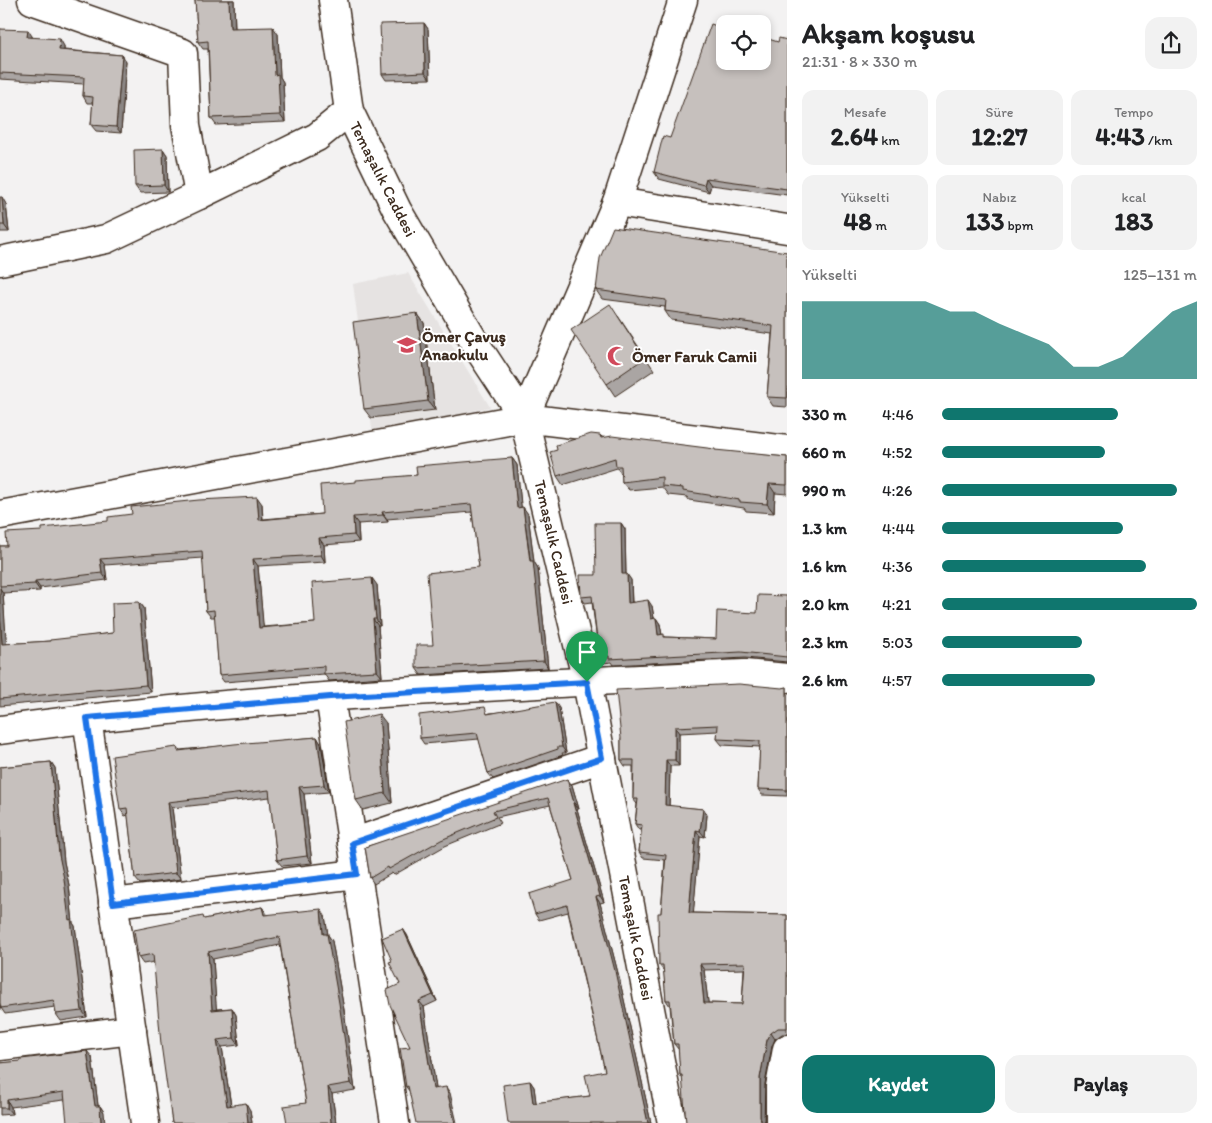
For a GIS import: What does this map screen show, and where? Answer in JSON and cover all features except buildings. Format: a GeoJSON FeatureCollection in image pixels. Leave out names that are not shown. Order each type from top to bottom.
{"type":"FeatureCollection","features":[{"type":"Feature","properties":{"kind":"street"},"geometry":{"type":"LineString","coordinates":[[32,0],[183,53],[186,124],[199,195]]}},
{"type":"Feature","properties":{"kind":"street","name":"Temaşalık Caddesi"},"geometry":{"type":"LineString","coordinates":[[333,0],[349,111],[397,210],[478,348],[524,418],[587,682],[672,1123]]}},
{"type":"Feature","properties":{"kind":"street"},"geometry":{"type":"LineString","coordinates":[[524,418],[617,202],[683,0]]}},
{"type":"Feature","properties":{"kind":"street"},"geometry":{"type":"LineString","coordinates":[[0,261],[106,239],[317,137],[349,111]]}},
{"type":"Feature","properties":{"kind":"street"},"geometry":{"type":"LineString","coordinates":[[617,202],[787,229]]}},
{"type":"Feature","properties":{"kind":"street"},"geometry":{"type":"LineString","coordinates":[[0,515],[524,418],[787,450]]}},
{"type":"Feature","properties":{"kind":"street"},"geometry":{"type":"LineString","coordinates":[[0,730],[87,718],[330,697],[744,674],[787,678]]}},
{"type":"Feature","properties":{"kind":"street"},"geometry":{"type":"LineString","coordinates":[[330,697],[395,1123]]}},
{"type":"Feature","properties":{"kind":"street"},"geometry":{"type":"LineString","coordinates":[[87,718],[145,1123]]}},
{"type":"Feature","properties":{"kind":"street"},"geometry":{"type":"LineString","coordinates":[[352,843],[602,758]]}},
{"type":"Feature","properties":{"kind":"street"},"geometry":{"type":"LineString","coordinates":[[113,903],[357,874]]}},
{"type":"Feature","properties":{"kind":"street"},"geometry":{"type":"LineString","coordinates":[[0,1046],[132,1030]]}},
{"type":"Feature","properties":{"kind":"street"},"geometry":{"type":"LineString","coordinates":[[780,1123],[780,1087],[787,1049]]}},
{"type":"Feature","properties":{"kind":"shaded area","name":"Ömer Çavuş Anaokulu"},"geometry":{"type":"Polygon","coordinates":[[[408,273],[490,407],[373,436],[353,284],[408,273]]]}},
{"type":"Feature","properties":{"kind":"place","name":"Ömer Çavuş Anaokulu"},"geometry":{"type":"Point","coordinates":[407,345]}},
{"type":"Feature","properties":{"kind":"place","name":"Ömer Faruk Camii"},"geometry":{"type":"Point","coordinates":[617,356]}},
{"type":"Feature","properties":{"kind":"route"},"geometry":{"type":"LineString","coordinates":[[587,682],[602,758],[352,843],[357,874],[113,903],[87,718],[330,697],[587,682]]}}]}
